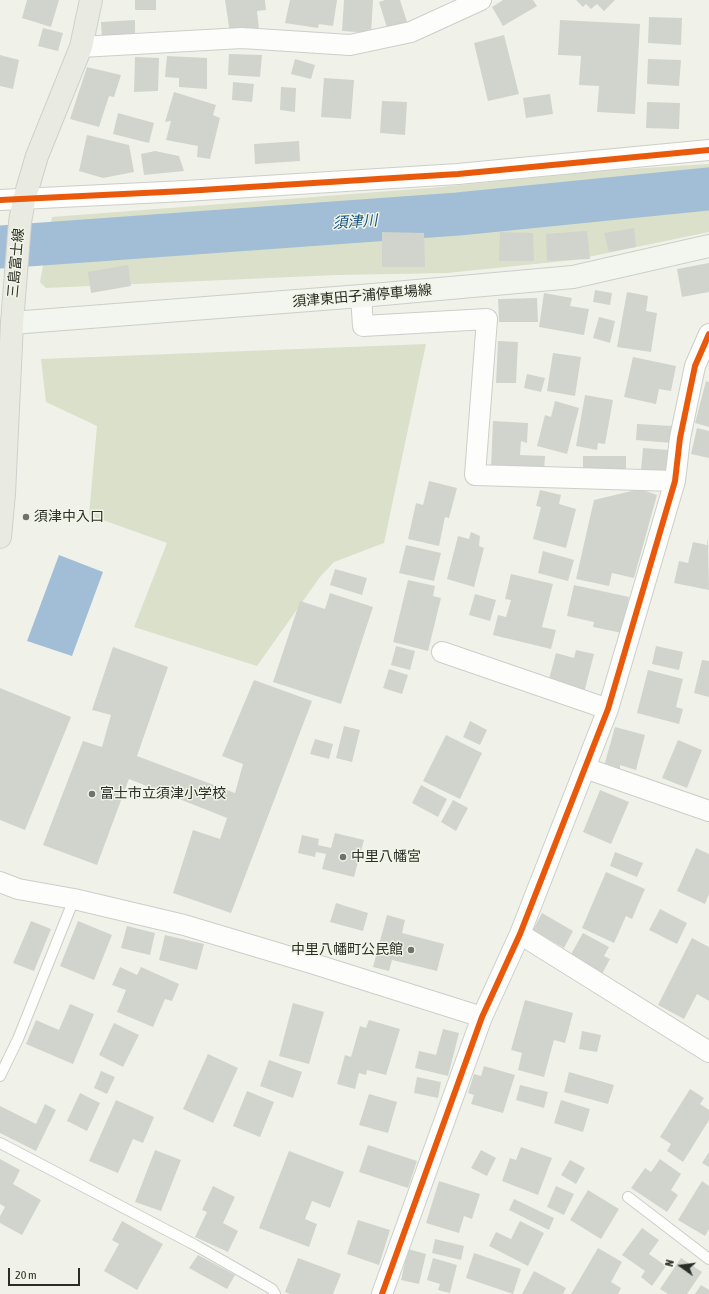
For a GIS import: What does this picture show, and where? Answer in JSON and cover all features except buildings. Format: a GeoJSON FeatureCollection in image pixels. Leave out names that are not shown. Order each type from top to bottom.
{"type":"FeatureCollection","features":[{"type":"Feature","properties":{"kind":"main road","name":"三島富士線"},"geometry":{"type":"LineString","coordinates":[[0,537],[4,494],[14,290],[20,222],[24,200],[37,156],[80,46],[91,0]]}},
{"type":"Feature","properties":{"kind":"main road","name":"須津東田子浦停車場線"},"geometry":{"type":"LineString","coordinates":[[12,323],[361,296],[573,277],[709,246]]}},
{"type":"Feature","properties":{"kind":"street"},"geometry":{"type":"LineString","coordinates":[[80,46],[242,38],[350,45],[411,32],[481,0]]}},
{"type":"Feature","properties":{"kind":"street"},"geometry":{"type":"LineString","coordinates":[[0,200],[24,200],[458,174],[709,150]]}},
{"type":"Feature","properties":{"kind":"street"},"geometry":{"type":"LineString","coordinates":[[361,296],[364,326],[487,319],[475,475],[676,481]]}},
{"type":"Feature","properties":{"kind":"street"},"geometry":{"type":"LineString","coordinates":[[382,1294],[482,1017],[520,934],[608,709],[676,481],[680,438],[702,367],[709,334]]}},
{"type":"Feature","properties":{"kind":"street"},"geometry":{"type":"LineString","coordinates":[[442,652],[608,709]]}},
{"type":"Feature","properties":{"kind":"street"},"geometry":{"type":"LineString","coordinates":[[585,768],[709,811]]}},
{"type":"Feature","properties":{"kind":"street"},"geometry":{"type":"LineString","coordinates":[[0,882],[18,889],[74,899],[184,924],[482,1017]]}},
{"type":"Feature","properties":{"kind":"street"},"geometry":{"type":"LineString","coordinates":[[520,934],[709,1052]]}},
{"type":"Feature","properties":{"kind":"lane"},"geometry":{"type":"LineString","coordinates":[[0,1076],[18,1039],[74,899]]}},
{"type":"Feature","properties":{"kind":"lane"},"geometry":{"type":"LineString","coordinates":[[0,1143],[195,1245],[272,1289],[275,1294]]}},
{"type":"Feature","properties":{"kind":"lane"},"geometry":{"type":"LineString","coordinates":[[628,1197],[709,1259]]}},
{"type":"Feature","properties":{"kind":"green space"},"geometry":{"type":"Polygon","coordinates":[[[709,164],[709,232],[574,260],[447,273],[336,275],[46,288],[40,282],[52,217],[430,188],[612,170],[709,164]]]}},
{"type":"Feature","properties":{"kind":"green space"},"geometry":{"type":"Polygon","coordinates":[[[426,344],[384,543],[334,562],[320,577],[257,666],[134,627],[167,543],[89,515],[97,426],[46,402],[41,359],[426,344]]]}},
{"type":"Feature","properties":{"kind":"water"},"geometry":{"type":"Polygon","coordinates":[[[59,555],[103,572],[72,656],[27,641],[59,555]]]}},
{"type":"Feature","properties":{"kind":"waterway","name":"須津川"},"geometry":{"type":"LineString","coordinates":[[0,247],[458,214],[709,189]]}},
{"type":"Feature","properties":{"kind":"cycle path"},"geometry":{"type":"LineString","coordinates":[[0,200],[185,191],[458,174],[709,150]]}},
{"type":"Feature","properties":{"kind":"cycle path"},"geometry":{"type":"LineString","coordinates":[[382,1294],[482,1017],[520,934],[608,709],[675,481],[680,438],[695,366],[709,334]]}},
{"type":"Feature","properties":{"kind":"place","name":"須津中入口"},"geometry":{"type":"Point","coordinates":[26,517]}},
{"type":"Feature","properties":{"kind":"place","name":"富士市立須津小学校"},"geometry":{"type":"Point","coordinates":[92,794]}},
{"type":"Feature","properties":{"kind":"place","name":"中里八幡宮"},"geometry":{"type":"Point","coordinates":[343,857]}},
{"type":"Feature","properties":{"kind":"place","name":"中里八幡町公民館"},"geometry":{"type":"Point","coordinates":[411,950]}}]}
